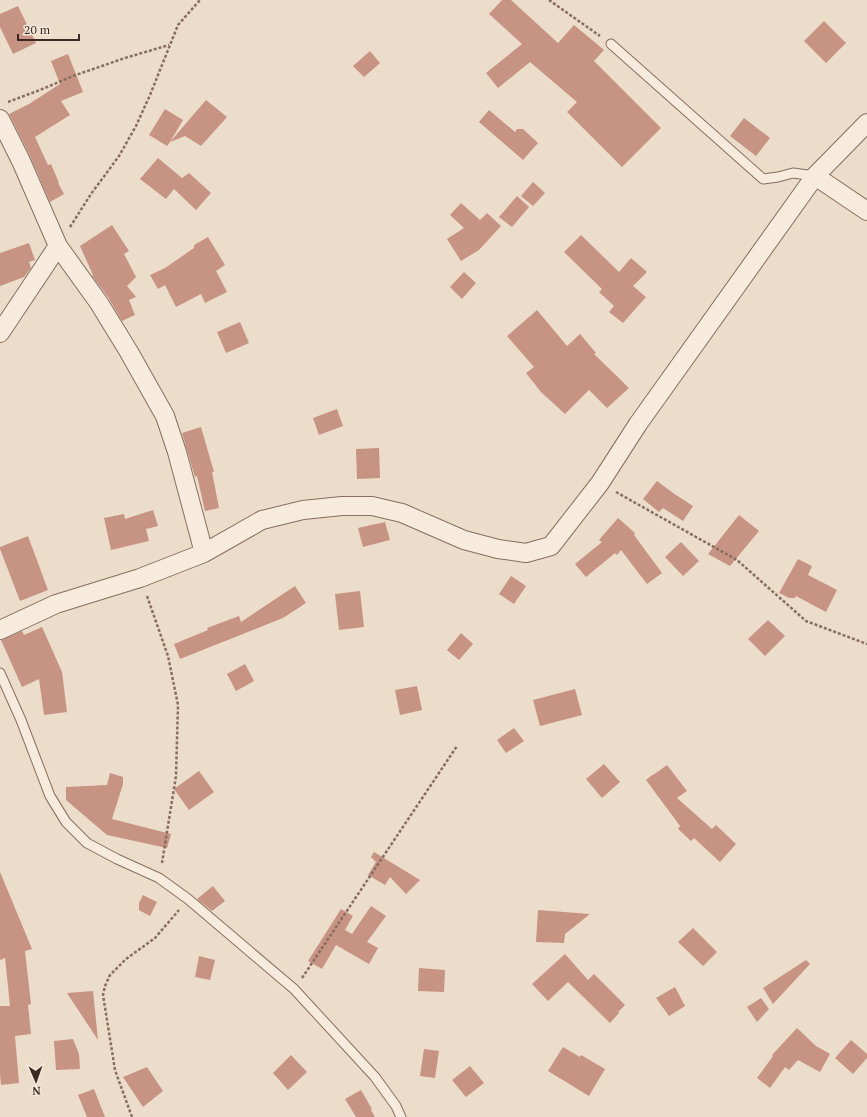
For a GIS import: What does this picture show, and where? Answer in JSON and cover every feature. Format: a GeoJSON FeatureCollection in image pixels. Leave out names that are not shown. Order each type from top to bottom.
{"type":"FeatureCollection","features":[{"type":"Feature","properties":{"kind":"street"},"geometry":{"type":"LineString","coordinates":[[3,111],[21,161],[58,246],[99,303],[165,416],[177,452],[204,553]]}},
{"type":"Feature","properties":{"kind":"street"},"geometry":{"type":"LineString","coordinates":[[0,630],[56,604],[140,578],[204,553],[262,520],[303,510],[342,506],[372,506],[402,513],[464,540],[498,549],[526,553],[551,546],[600,483],[638,424],[815,176],[867,123]]}},
{"type":"Feature","properties":{"kind":"street"},"geometry":{"type":"LineString","coordinates":[[815,176],[867,211]]}},
{"type":"Feature","properties":{"kind":"street"},"geometry":{"type":"LineString","coordinates":[[0,333],[58,246]]}},
{"type":"Feature","properties":{"kind":"lane"},"geometry":{"type":"LineString","coordinates":[[611,44],[763,179],[793,173],[815,176]]}},
{"type":"Feature","properties":{"kind":"lane"},"geometry":{"type":"LineString","coordinates":[[0,673],[21,720],[50,796],[66,822],[87,843],[116,860],[159,878],[188,899],[294,990],[375,1077],[396,1106],[401,1117]]}},
{"type":"Feature","properties":{"kind":"path"},"geometry":{"type":"LineString","coordinates":[[58,246],[91,194],[119,156],[136,126],[150,95],[178,25],[200,0]]}},
{"type":"Feature","properties":{"kind":"path"},"geometry":{"type":"LineString","coordinates":[[549,0],[611,44]]}},
{"type":"Feature","properties":{"kind":"path"},"geometry":{"type":"LineString","coordinates":[[3,111],[40,90],[73,76],[124,58],[169,45]]}},
{"type":"Feature","properties":{"kind":"path"},"geometry":{"type":"LineString","coordinates":[[600,483],[737,560],[806,621],[867,644]]}},
{"type":"Feature","properties":{"kind":"path"},"geometry":{"type":"LineString","coordinates":[[140,578],[168,656],[178,705],[176,776],[159,878]]}},
{"type":"Feature","properties":{"kind":"path"},"geometry":{"type":"LineString","coordinates":[[294,990],[457,746]]}},
{"type":"Feature","properties":{"kind":"path"},"geometry":{"type":"LineString","coordinates":[[132,1117],[115,1070],[103,995],[104,986],[110,975],[126,959],[155,938],[188,899]]}},
{"type":"Feature","properties":{"kind":"building"},"geometry":{"type":"Polygon","coordinates":[[[502,0],[511,0],[558,43],[574,25],[604,50],[594,61],[661,128],[622,167],[567,112],[577,102],[530,62],[498,88],[486,73],[522,44],[489,14],[502,0]]]}},
{"type":"Feature","properties":{"kind":"building"},"geometry":{"type":"Polygon","coordinates":[[[18,6],[36,43],[13,54],[0,27],[0,14],[18,6]]]}},
{"type":"Feature","properties":{"kind":"building"},"geometry":{"type":"Polygon","coordinates":[[[824,21],[846,43],[826,63],[804,41],[824,21]]]}},
{"type":"Feature","properties":{"kind":"building"},"geometry":{"type":"Polygon","coordinates":[[[370,51],[380,63],[364,77],[353,66],[370,51]]]}},
{"type":"Feature","properties":{"kind":"building"},"geometry":{"type":"Polygon","coordinates":[[[68,54],[83,92],[61,101],[70,115],[35,137],[48,165],[51,164],[64,194],[50,202],[30,156],[9,114],[29,104],[60,84],[51,61],[68,54]]]}},
{"type":"Feature","properties":{"kind":"building"},"geometry":{"type":"Polygon","coordinates":[[[206,100],[227,117],[201,146],[185,136],[170,142],[206,100]]]}},
{"type":"Feature","properties":{"kind":"building"},"geometry":{"type":"Polygon","coordinates":[[[165,109],[183,120],[167,146],[149,135],[165,109]]]}},
{"type":"Feature","properties":{"kind":"building"},"geometry":{"type":"Polygon","coordinates":[[[489,110],[515,132],[517,129],[523,129],[538,143],[523,160],[479,122],[489,110]]]}},
{"type":"Feature","properties":{"kind":"building"},"geometry":{"type":"Polygon","coordinates":[[[744,118],[770,138],[756,156],[730,136],[744,118]]]}},
{"type":"Feature","properties":{"kind":"building"},"geometry":{"type":"Polygon","coordinates":[[[158,158],[182,178],[189,173],[211,193],[196,210],[174,189],[166,199],[140,179],[158,158]]]}},
{"type":"Feature","properties":{"kind":"building"},"geometry":{"type":"Polygon","coordinates":[[[533,182],[545,193],[533,206],[521,196],[533,182]]]}},
{"type":"Feature","properties":{"kind":"building"},"geometry":{"type":"Polygon","coordinates":[[[517,196],[529,207],[512,227],[499,217],[517,196]]]}},
{"type":"Feature","properties":{"kind":"building"},"geometry":{"type":"Polygon","coordinates":[[[461,203],[480,220],[487,213],[501,226],[479,250],[461,261],[447,239],[464,228],[450,215],[461,203]]]}},
{"type":"Feature","properties":{"kind":"building"},"geometry":{"type":"Polygon","coordinates":[[[112,225],[129,251],[124,254],[136,277],[127,286],[136,297],[129,300],[135,315],[122,321],[108,297],[92,276],[93,275],[80,246],[112,225]]]}},
{"type":"Feature","properties":{"kind":"building"},"geometry":{"type":"Polygon","coordinates":[[[581,235],[619,272],[631,258],[647,272],[633,286],[646,297],[623,323],[609,312],[614,306],[599,292],[602,289],[564,252],[581,235]]]}},
{"type":"Feature","properties":{"kind":"building"},"geometry":{"type":"Polygon","coordinates":[[[208,237],[225,265],[216,271],[227,292],[205,303],[201,294],[176,307],[165,285],[158,289],[150,275],[165,268],[194,248],[194,245],[208,237]]]}},
{"type":"Feature","properties":{"kind":"building"},"geometry":{"type":"Polygon","coordinates":[[[29,243],[35,260],[29,262],[31,268],[24,277],[0,286],[0,253],[29,243]]]}},
{"type":"Feature","properties":{"kind":"building"},"geometry":{"type":"Polygon","coordinates":[[[464,272],[476,283],[462,299],[450,287],[464,272]]]}},
{"type":"Feature","properties":{"kind":"building"},"geometry":{"type":"Polygon","coordinates":[[[537,310],[567,346],[580,334],[596,353],[594,354],[629,388],[607,408],[589,390],[565,414],[541,392],[526,373],[534,367],[507,336],[537,310]]]}},
{"type":"Feature","properties":{"kind":"building"},"geometry":{"type":"Polygon","coordinates":[[[240,322],[249,343],[226,353],[217,332],[240,322]]]}},
{"type":"Feature","properties":{"kind":"building"},"geometry":{"type":"Polygon","coordinates":[[[337,409],[343,426],[319,435],[313,418],[337,409]]]}},
{"type":"Feature","properties":{"kind":"building"},"geometry":{"type":"Polygon","coordinates":[[[201,427],[214,472],[212,472],[219,508],[205,511],[197,476],[195,477],[182,433],[201,427]]]}},
{"type":"Feature","properties":{"kind":"building"},"geometry":{"type":"Polygon","coordinates":[[[379,448],[380,478],[357,479],[356,449],[379,448]]]}},
{"type":"Feature","properties":{"kind":"building"},"geometry":{"type":"Polygon","coordinates":[[[657,481],[693,506],[683,521],[663,508],[659,512],[643,499],[657,481]]]}},
{"type":"Feature","properties":{"kind":"building"},"geometry":{"type":"Polygon","coordinates":[[[153,510],[158,526],[146,529],[149,541],[111,550],[104,518],[124,514],[125,519],[153,510]]]}},
{"type":"Feature","properties":{"kind":"building"},"geometry":{"type":"Polygon","coordinates":[[[739,515],[759,531],[730,566],[708,554],[739,515]]]}},
{"type":"Feature","properties":{"kind":"building"},"geometry":{"type":"Polygon","coordinates":[[[618,518],[635,533],[634,535],[662,573],[647,584],[621,550],[617,555],[615,553],[586,577],[575,564],[602,542],[599,540],[618,518]]]}},
{"type":"Feature","properties":{"kind":"building"},"geometry":{"type":"Polygon","coordinates":[[[385,522],[390,540],[363,547],[358,528],[385,522]]]}},
{"type":"Feature","properties":{"kind":"building"},"geometry":{"type":"Polygon","coordinates":[[[28,536],[48,590],[20,601],[0,547],[28,536]]]}},
{"type":"Feature","properties":{"kind":"building"},"geometry":{"type":"Polygon","coordinates":[[[681,542],[699,561],[683,576],[665,557],[681,542]]]}},
{"type":"Feature","properties":{"kind":"building"},"geometry":{"type":"Polygon","coordinates":[[[798,559],[812,566],[808,575],[837,590],[826,612],[796,596],[795,598],[789,598],[779,593],[798,559]]]}},
{"type":"Feature","properties":{"kind":"building"},"geometry":{"type":"Polygon","coordinates":[[[511,576],[526,586],[514,604],[499,594],[511,576]]]}},
{"type":"Feature","properties":{"kind":"building"},"geometry":{"type":"Polygon","coordinates":[[[295,586],[306,603],[283,618],[180,659],[174,644],[208,630],[207,628],[239,616],[241,622],[295,586]]]}},
{"type":"Feature","properties":{"kind":"building"},"geometry":{"type":"Polygon","coordinates":[[[360,591],[364,627],[339,630],[335,594],[360,591]]]}},
{"type":"Feature","properties":{"kind":"building"},"geometry":{"type":"Polygon","coordinates":[[[768,620],[785,636],[765,656],[748,639],[768,620]]]}},
{"type":"Feature","properties":{"kind":"building"},"geometry":{"type":"Polygon","coordinates":[[[42,627],[62,672],[67,712],[44,715],[39,679],[22,687],[1,640],[22,631],[24,635],[42,627]]]}},
{"type":"Feature","properties":{"kind":"building"},"geometry":{"type":"Polygon","coordinates":[[[461,633],[473,644],[459,660],[447,650],[461,633]]]}},
{"type":"Feature","properties":{"kind":"building"},"geometry":{"type":"Polygon","coordinates":[[[245,664],[254,681],[236,691],[227,674],[245,664]]]}},
{"type":"Feature","properties":{"kind":"building"},"geometry":{"type":"Polygon","coordinates":[[[417,686],[422,710],[400,715],[395,690],[417,686]]]}},
{"type":"Feature","properties":{"kind":"building"},"geometry":{"type":"Polygon","coordinates":[[[575,689],[582,715],[540,726],[533,700],[575,689]]]}},
{"type":"Feature","properties":{"kind":"building"},"geometry":{"type":"Polygon","coordinates":[[[514,728],[524,741],[506,753],[497,740],[514,728]]]}},
{"type":"Feature","properties":{"kind":"building"},"geometry":{"type":"Polygon","coordinates":[[[604,764],[620,782],[602,798],[586,779],[604,764]]]}},
{"type":"Feature","properties":{"kind":"building"},"geometry":{"type":"Polygon","coordinates":[[[667,765],[687,791],[677,798],[712,829],[716,825],[736,844],[720,862],[694,838],[691,841],[678,829],[680,826],[646,780],[667,765]]]}},
{"type":"Feature","properties":{"kind":"building"},"geometry":{"type":"Polygon","coordinates":[[[199,771],[214,792],[189,810],[174,789],[199,771]]]}},
{"type":"Feature","properties":{"kind":"building"},"geometry":{"type":"Polygon","coordinates":[[[110,773],[123,777],[123,784],[112,819],[171,834],[167,848],[107,835],[66,800],[66,787],[107,785],[110,773]]]}},
{"type":"Feature","properties":{"kind":"building"},"geometry":{"type":"Polygon","coordinates":[[[374,852],[420,880],[406,894],[390,877],[385,885],[368,875],[376,862],[371,857],[374,852]]]}},
{"type":"Feature","properties":{"kind":"building"},"geometry":{"type":"Polygon","coordinates":[[[0,872],[32,949],[25,951],[31,1004],[28,1005],[31,1034],[15,1036],[19,1083],[1,1085],[0,1006],[10,1006],[5,958],[0,960],[0,872]]]}},
{"type":"Feature","properties":{"kind":"building"},"geometry":{"type":"Polygon","coordinates":[[[213,886],[225,901],[212,911],[197,899],[213,886]]]}},
{"type":"Feature","properties":{"kind":"building"},"geometry":{"type":"Polygon","coordinates":[[[143,895],[157,902],[150,916],[139,910],[139,903],[143,895]]]}},
{"type":"Feature","properties":{"kind":"building"},"geometry":{"type":"Polygon","coordinates":[[[371,906],[386,916],[367,942],[378,948],[369,964],[336,945],[322,969],[308,961],[341,909],[353,916],[345,930],[352,934],[371,906]]]}},
{"type":"Feature","properties":{"kind":"building"},"geometry":{"type":"Polygon","coordinates":[[[538,910],[590,914],[565,934],[564,943],[536,942],[538,910]]]}},
{"type":"Feature","properties":{"kind":"building"},"geometry":{"type":"Polygon","coordinates":[[[693,928],[717,952],[703,966],[678,942],[693,928]]]}},
{"type":"Feature","properties":{"kind":"building"},"geometry":{"type":"Polygon","coordinates":[[[565,954],[588,980],[594,974],[625,1005],[610,1023],[568,982],[548,1001],[532,984],[565,954]]]}},
{"type":"Feature","properties":{"kind":"building"},"geometry":{"type":"Polygon","coordinates":[[[199,956],[215,960],[210,980],[195,977],[199,956]]]}},
{"type":"Feature","properties":{"kind":"building"},"geometry":{"type":"Polygon","coordinates":[[[806,960],[810,964],[773,1004],[763,988],[806,960]]]}},
{"type":"Feature","properties":{"kind":"building"},"geometry":{"type":"Polygon","coordinates":[[[419,968],[445,970],[444,992],[418,991],[419,968]]]}},
{"type":"Feature","properties":{"kind":"building"},"geometry":{"type":"Polygon","coordinates":[[[675,987],[685,1006],[669,1016],[656,998],[675,987]]]}},
{"type":"Feature","properties":{"kind":"building"},"geometry":{"type":"Polygon","coordinates":[[[93,991],[98,1040],[67,993],[93,991]]]}},
{"type":"Feature","properties":{"kind":"building"},"geometry":{"type":"Polygon","coordinates":[[[761,998],[769,1009],[757,1022],[747,1007],[761,998]]]}},
{"type":"Feature","properties":{"kind":"building"},"geometry":{"type":"Polygon","coordinates":[[[797,1028],[816,1046],[830,1054],[820,1072],[798,1060],[789,1070],[785,1067],[770,1088],[757,1078],[773,1056],[772,1055],[797,1028]]]}},
{"type":"Feature","properties":{"kind":"building"},"geometry":{"type":"Polygon","coordinates":[[[73,1039],[79,1054],[80,1069],[56,1070],[54,1041],[73,1039]]]}},
{"type":"Feature","properties":{"kind":"building"},"geometry":{"type":"Polygon","coordinates":[[[851,1040],[867,1054],[867,1058],[853,1074],[835,1058],[851,1040]]]}},
{"type":"Feature","properties":{"kind":"building"},"geometry":{"type":"Polygon","coordinates":[[[563,1047],[580,1057],[581,1055],[605,1069],[589,1096],[548,1071],[563,1047]]]}},
{"type":"Feature","properties":{"kind":"building"},"geometry":{"type":"Polygon","coordinates":[[[424,1049],[439,1051],[435,1078],[420,1076],[424,1049]]]}},
{"type":"Feature","properties":{"kind":"building"},"geometry":{"type":"Polygon","coordinates":[[[291,1055],[307,1072],[288,1090],[273,1073],[291,1055]]]}},
{"type":"Feature","properties":{"kind":"building"},"geometry":{"type":"Polygon","coordinates":[[[470,1066],[484,1083],[466,1097],[452,1080],[470,1066]]]}},
{"type":"Feature","properties":{"kind":"building"},"geometry":{"type":"Polygon","coordinates":[[[147,1067],[163,1091],[143,1107],[123,1077],[147,1067]]]}},
{"type":"Feature","properties":{"kind":"building"},"geometry":{"type":"Polygon","coordinates":[[[94,1089],[105,1117],[87,1117],[78,1095],[94,1089]]]}},
{"type":"Feature","properties":{"kind":"building"},"geometry":{"type":"Polygon","coordinates":[[[361,1090],[375,1117],[356,1117],[345,1099],[361,1090]]]}}]}
